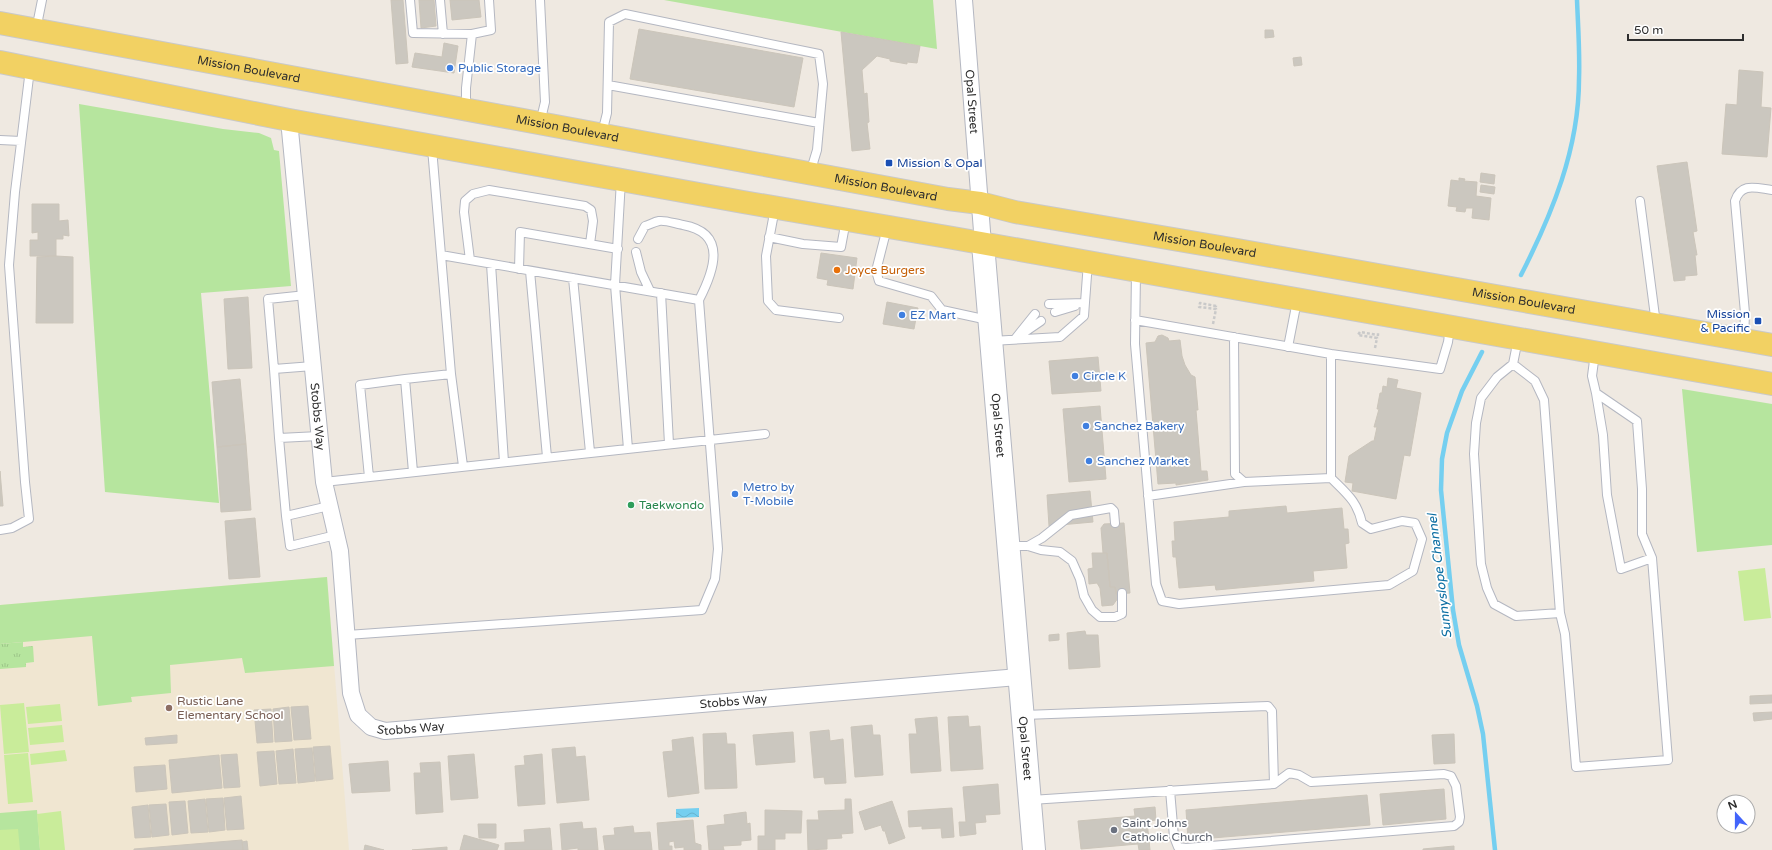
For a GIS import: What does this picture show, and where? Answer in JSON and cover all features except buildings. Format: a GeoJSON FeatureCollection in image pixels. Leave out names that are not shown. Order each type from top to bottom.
{"type":"FeatureCollection","features":[{"type":"Feature","properties":{"kind":"main road","name":"Mission Boulevard"},"geometry":{"type":"LineString","coordinates":[[0,23],[948,199],[980,203],[1015,212],[1220,247],[1772,346]]}},
{"type":"Feature","properties":{"kind":"main road"},"geometry":{"type":"LineString","coordinates":[[0,62],[289,120],[432,146],[1772,384]]}},
{"type":"Feature","properties":{"kind":"street","name":"Opal Street"},"geometry":{"type":"LineString","coordinates":[[964,0],[990,330],[1018,546],[1019,677],[1034,850]]}},
{"type":"Feature","properties":{"kind":"street","name":"Stobbs Way"},"geometry":{"type":"LineString","coordinates":[[289,120],[324,482],[340,551],[351,693],[358,715],[371,727],[385,731],[1019,677]]}},
{"type":"Feature","properties":{"kind":"lane"},"geometry":{"type":"LineString","coordinates":[[35,30],[42,0]]}},
{"type":"Feature","properties":{"kind":"lane"},"geometry":{"type":"LineString","coordinates":[[410,0],[413,33],[443,34],[472,34],[491,30],[489,0]]}},
{"type":"Feature","properties":{"kind":"lane"},"geometry":{"type":"LineString","coordinates":[[440,0],[443,34]]}},
{"type":"Feature","properties":{"kind":"lane"},"geometry":{"type":"LineString","coordinates":[[540,0],[545,102],[540,124]]}},
{"type":"Feature","properties":{"kind":"lane"},"geometry":{"type":"LineString","coordinates":[[602,135],[607,113],[609,22],[625,14],[819,54],[823,84],[816,150],[810,173]]}},
{"type":"Feature","properties":{"kind":"lane"},"geometry":{"type":"LineString","coordinates":[[466,110],[466,88],[472,34]]}},
{"type":"Feature","properties":{"kind":"lane"},"geometry":{"type":"LineString","coordinates":[[0,530],[12,528],[29,519],[9,264],[21,140],[30,68]]}},
{"type":"Feature","properties":{"kind":"lane"},"geometry":{"type":"LineString","coordinates":[[608,85],[819,123]]}},
{"type":"Feature","properties":{"kind":"lane"},"geometry":{"type":"LineString","coordinates":[[0,140],[21,140]]}},
{"type":"Feature","properties":{"kind":"lane"},"geometry":{"type":"LineString","coordinates":[[432,146],[451,374],[463,466]]}},
{"type":"Feature","properties":{"kind":"lane"},"geometry":{"type":"LineString","coordinates":[[621,180],[615,285],[628,448]]}},
{"type":"Feature","properties":{"kind":"lane"},"geometry":{"type":"LineString","coordinates":[[1744,340],[1745,313],[1735,201],[1737,194],[1742,189],[1750,188],[1772,190]]}},
{"type":"Feature","properties":{"kind":"lane"},"geometry":{"type":"LineString","coordinates":[[470,260],[464,212],[465,201],[473,194],[489,190],[585,206],[591,210],[593,221],[590,244]]}},
{"type":"Feature","properties":{"kind":"lane"},"geometry":{"type":"LineString","coordinates":[[1640,201],[1656,325]]}},
{"type":"Feature","properties":{"kind":"lane"},"geometry":{"type":"LineString","coordinates":[[775,208],[766,256],[768,301],[776,310],[839,318]]}},
{"type":"Feature","properties":{"kind":"lane"},"geometry":{"type":"LineString","coordinates":[[769,237],[804,244],[841,247],[846,220]]}},
{"type":"Feature","properties":{"kind":"lane"},"geometry":{"type":"LineString","coordinates":[[347,635],[702,610],[715,579],[718,549],[699,300],[711,277],[713,248],[707,234],[693,227],[659,221],[645,226],[638,239]]}},
{"type":"Feature","properties":{"kind":"lane"},"geometry":{"type":"LineString","coordinates":[[888,227],[876,271],[878,281],[931,296],[942,310],[1015,339],[1060,337],[1084,316],[1088,262]]}},
{"type":"Feature","properties":{"kind":"lane"},"geometry":{"type":"LineString","coordinates":[[519,269],[520,232],[618,249]]}},
{"type":"Feature","properties":{"kind":"lane"},"geometry":{"type":"LineString","coordinates":[[636,252],[640,272],[650,291]]}},
{"type":"Feature","properties":{"kind":"lane"},"geometry":{"type":"LineString","coordinates":[[441,255],[699,300]]}},
{"type":"Feature","properties":{"kind":"lane"},"geometry":{"type":"LineString","coordinates":[[491,264],[504,462]]}},
{"type":"Feature","properties":{"kind":"lane"},"geometry":{"type":"LineString","coordinates":[[530,271],[547,457]]}},
{"type":"Feature","properties":{"kind":"lane"},"geometry":{"type":"LineString","coordinates":[[1136,271],[1134,344],[1156,584],[1162,601],[1179,604],[1389,585],[1413,571],[1422,539],[1415,523],[1402,521],[1371,529],[1362,523],[1359,510],[1353,499],[1331,478],[1244,482],[1148,496]]}},
{"type":"Feature","properties":{"kind":"lane"},"geometry":{"type":"LineString","coordinates":[[573,278],[590,452]]}},
{"type":"Feature","properties":{"kind":"lane"},"geometry":{"type":"LineString","coordinates":[[661,293],[669,444]]}},
{"type":"Feature","properties":{"kind":"lane"},"geometry":{"type":"LineString","coordinates":[[306,295],[268,299],[279,438],[290,546],[336,535]]}},
{"type":"Feature","properties":{"kind":"lane"},"geometry":{"type":"LineString","coordinates":[[1288,347],[1297,299]]}},
{"type":"Feature","properties":{"kind":"lane"},"geometry":{"type":"LineString","coordinates":[[1049,304],[1085,303]]}},
{"type":"Feature","properties":{"kind":"lane"},"geometry":{"type":"LineString","coordinates":[[1055,312],[1085,303]]}},
{"type":"Feature","properties":{"kind":"lane"},"geometry":{"type":"LineString","coordinates":[[1015,339],[1035,314]]}},
{"type":"Feature","properties":{"kind":"lane"},"geometry":{"type":"LineString","coordinates":[[1135,320],[1331,354],[1440,369],[1448,342],[1450,326]]}},
{"type":"Feature","properties":{"kind":"lane"},"geometry":{"type":"LineString","coordinates":[[1015,339],[1041,321]]}},
{"type":"Feature","properties":{"kind":"lane"},"geometry":{"type":"LineString","coordinates":[[1234,337],[1235,474],[1244,482]]}},
{"type":"Feature","properties":{"kind":"lane"},"geometry":{"type":"LineString","coordinates":[[1518,339],[1513,364],[1497,377],[1481,398],[1476,423],[1474,454],[1481,564],[1487,588],[1494,604],[1516,616],[1560,613]]}},
{"type":"Feature","properties":{"kind":"lane"},"geometry":{"type":"LineString","coordinates":[[1595,353],[1592,376],[1603,435],[1607,495],[1621,569],[1652,558]]}},
{"type":"Feature","properties":{"kind":"lane"},"geometry":{"type":"LineString","coordinates":[[1331,354],[1331,478]]}},
{"type":"Feature","properties":{"kind":"lane"},"geometry":{"type":"LineString","coordinates":[[1513,364],[1535,381],[1544,400],[1560,613],[1565,634],[1576,767],[1668,760],[1652,558],[1642,534],[1642,489],[1637,421],[1596,393]]}},
{"type":"Feature","properties":{"kind":"lane"},"geometry":{"type":"LineString","coordinates":[[274,369],[312,366]]}},
{"type":"Feature","properties":{"kind":"lane"},"geometry":{"type":"LineString","coordinates":[[369,477],[360,386],[405,378],[451,374]]}},
{"type":"Feature","properties":{"kind":"lane"},"geometry":{"type":"LineString","coordinates":[[405,378],[413,472]]}},
{"type":"Feature","properties":{"kind":"lane"},"geometry":{"type":"LineString","coordinates":[[324,482],[765,434]]}},
{"type":"Feature","properties":{"kind":"lane"},"geometry":{"type":"LineString","coordinates":[[279,438],[319,436]]}},
{"type":"Feature","properties":{"kind":"lane"},"geometry":{"type":"LineString","coordinates":[[286,516],[329,506]]}},
{"type":"Feature","properties":{"kind":"lane"},"geometry":{"type":"LineString","coordinates":[[1018,546],[1042,538],[1071,515],[1111,508],[1114,511],[1115,523]]}},
{"type":"Feature","properties":{"kind":"lane"},"geometry":{"type":"LineString","coordinates":[[1018,546],[1060,552],[1072,561],[1080,579],[1084,596],[1092,610],[1100,617],[1115,617],[1122,614],[1122,593]]}},
{"type":"Feature","properties":{"kind":"lane"},"geometry":{"type":"LineString","coordinates":[[1022,715],[1268,706],[1272,712],[1274,784]]}},
{"type":"Feature","properties":{"kind":"lane"},"geometry":{"type":"LineString","coordinates":[[1030,800],[1170,790],[1274,784],[1290,774],[1299,775],[1311,782],[1444,774],[1451,776],[1456,786],[1460,817],[1459,822],[1454,826],[1186,848],[1178,847],[1174,837],[1170,790]]}},
{"type":"Feature","properties":{"kind":"path"},"geometry":{"type":"LineString","coordinates":[[1211,334],[1216,310],[1199,307],[1200,303],[1216,306],[1217,301]]}},
{"type":"Feature","properties":{"kind":"path"},"geometry":{"type":"LineString","coordinates":[[1373,360],[1377,338],[1358,335],[1360,332],[1378,335],[1379,330]]}},
{"type":"Feature","properties":{"kind":"shaded area","name":"Rustic Lane Elementary School"},"geometry":{"type":"Polygon","coordinates":[[[327,577],[349,850],[0,850],[0,605],[327,577]]]}},
{"type":"Feature","properties":{"kind":"green space"},"geometry":{"type":"Polygon","coordinates":[[[664,0],[933,0],[937,49],[920,46],[664,0]]]}},
{"type":"Feature","properties":{"kind":"green space"},"geometry":{"type":"Polygon","coordinates":[[[79,104],[223,129],[259,133],[271,138],[274,150],[279,151],[291,286],[201,293],[219,503],[105,492],[79,104]]]}},
{"type":"Feature","properties":{"kind":"green space"},"geometry":{"type":"Polygon","coordinates":[[[1682,389],[1772,404],[1772,545],[1697,552],[1682,389]]]}},
{"type":"Feature","properties":{"kind":"green space"},"geometry":{"type":"Polygon","coordinates":[[[1765,568],[1771,618],[1744,621],[1738,571],[1765,568]]]}},
{"type":"Feature","properties":{"kind":"green space"},"geometry":{"type":"Polygon","coordinates":[[[327,577],[334,666],[245,673],[242,658],[170,665],[171,693],[131,697],[132,702],[98,706],[92,636],[0,644],[0,605],[327,577]]]}},
{"type":"Feature","properties":{"kind":"green space"},"geometry":{"type":"Polygon","coordinates":[[[23,642],[23,647],[33,646],[34,662],[26,663],[26,667],[0,669],[0,644],[23,642]]]}},
{"type":"Feature","properties":{"kind":"green space"},"geometry":{"type":"Polygon","coordinates":[[[24,703],[29,752],[4,754],[0,705],[24,703]]]}},
{"type":"Feature","properties":{"kind":"green space"},"geometry":{"type":"Polygon","coordinates":[[[60,704],[62,721],[28,724],[26,707],[60,704]]]}},
{"type":"Feature","properties":{"kind":"green space"},"geometry":{"type":"Polygon","coordinates":[[[62,725],[64,742],[30,745],[28,728],[62,725]]]}},
{"type":"Feature","properties":{"kind":"green space"},"geometry":{"type":"Polygon","coordinates":[[[65,750],[67,761],[31,765],[30,754],[65,750]]]}},
{"type":"Feature","properties":{"kind":"green space"},"geometry":{"type":"Polygon","coordinates":[[[28,753],[33,802],[8,804],[4,755],[28,753]]]}},
{"type":"Feature","properties":{"kind":"green space"},"geometry":{"type":"Polygon","coordinates":[[[37,810],[40,850],[0,850],[0,813],[37,810]]]}},
{"type":"Feature","properties":{"kind":"green space"},"geometry":{"type":"Polygon","coordinates":[[[61,811],[65,850],[40,850],[37,814],[61,811]]]}},
{"type":"Feature","properties":{"kind":"green space"},"geometry":{"type":"Polygon","coordinates":[[[18,829],[20,850],[0,850],[0,830],[18,829]]]}},
{"type":"Feature","properties":{"kind":"water"},"geometry":{"type":"Polygon","coordinates":[[[699,808],[699,817],[676,818],[676,809],[699,808]]]}},
{"type":"Feature","properties":{"kind":"waterway","name":"Sunnyslope Channel"},"geometry":{"type":"LineString","coordinates":[[1521,275],[1553,205],[1569,156],[1578,105],[1579,40],[1577,0]]}},
{"type":"Feature","properties":{"kind":"waterway","name":"Sunnyslope Channel"},"geometry":{"type":"LineString","coordinates":[[1482,352],[1462,391],[1447,433],[1442,459],[1441,490],[1453,610],[1459,645],[1477,706],[1483,734],[1495,850]]}},
{"type":"Feature","properties":{"kind":"place","name":"Public Storage"},"geometry":{"type":"Point","coordinates":[450,68]}},
{"type":"Feature","properties":{"kind":"place","name":"Mission & Opal"},"geometry":{"type":"Point","coordinates":[889,163]}},
{"type":"Feature","properties":{"kind":"place","name":"Joyce Burgers"},"geometry":{"type":"Point","coordinates":[837,270]}},
{"type":"Feature","properties":{"kind":"place","name":"EZ Mart"},"geometry":{"type":"Point","coordinates":[902,315]}},
{"type":"Feature","properties":{"kind":"place","name":"Mission & Pacific"},"geometry":{"type":"Point","coordinates":[1758,321]}},
{"type":"Feature","properties":{"kind":"place","name":"Circle K"},"geometry":{"type":"Point","coordinates":[1075,376]}},
{"type":"Feature","properties":{"kind":"place","name":"Sanchez Bakery"},"geometry":{"type":"Point","coordinates":[1086,426]}},
{"type":"Feature","properties":{"kind":"place","name":"Sanchez Market"},"geometry":{"type":"Point","coordinates":[1089,461]}},
{"type":"Feature","properties":{"kind":"place","name":"Metro by T-Mobile"},"geometry":{"type":"Point","coordinates":[735,494]}},
{"type":"Feature","properties":{"kind":"place","name":"Taekwondo"},"geometry":{"type":"Point","coordinates":[631,505]}},
{"type":"Feature","properties":{"kind":"place","name":"Rustic Lane Elementary School"},"geometry":{"type":"Point","coordinates":[169,708]}},
{"type":"Feature","properties":{"kind":"place","name":"Saint Johns Catholic Church"},"geometry":{"type":"Point","coordinates":[1114,830]}}]}
